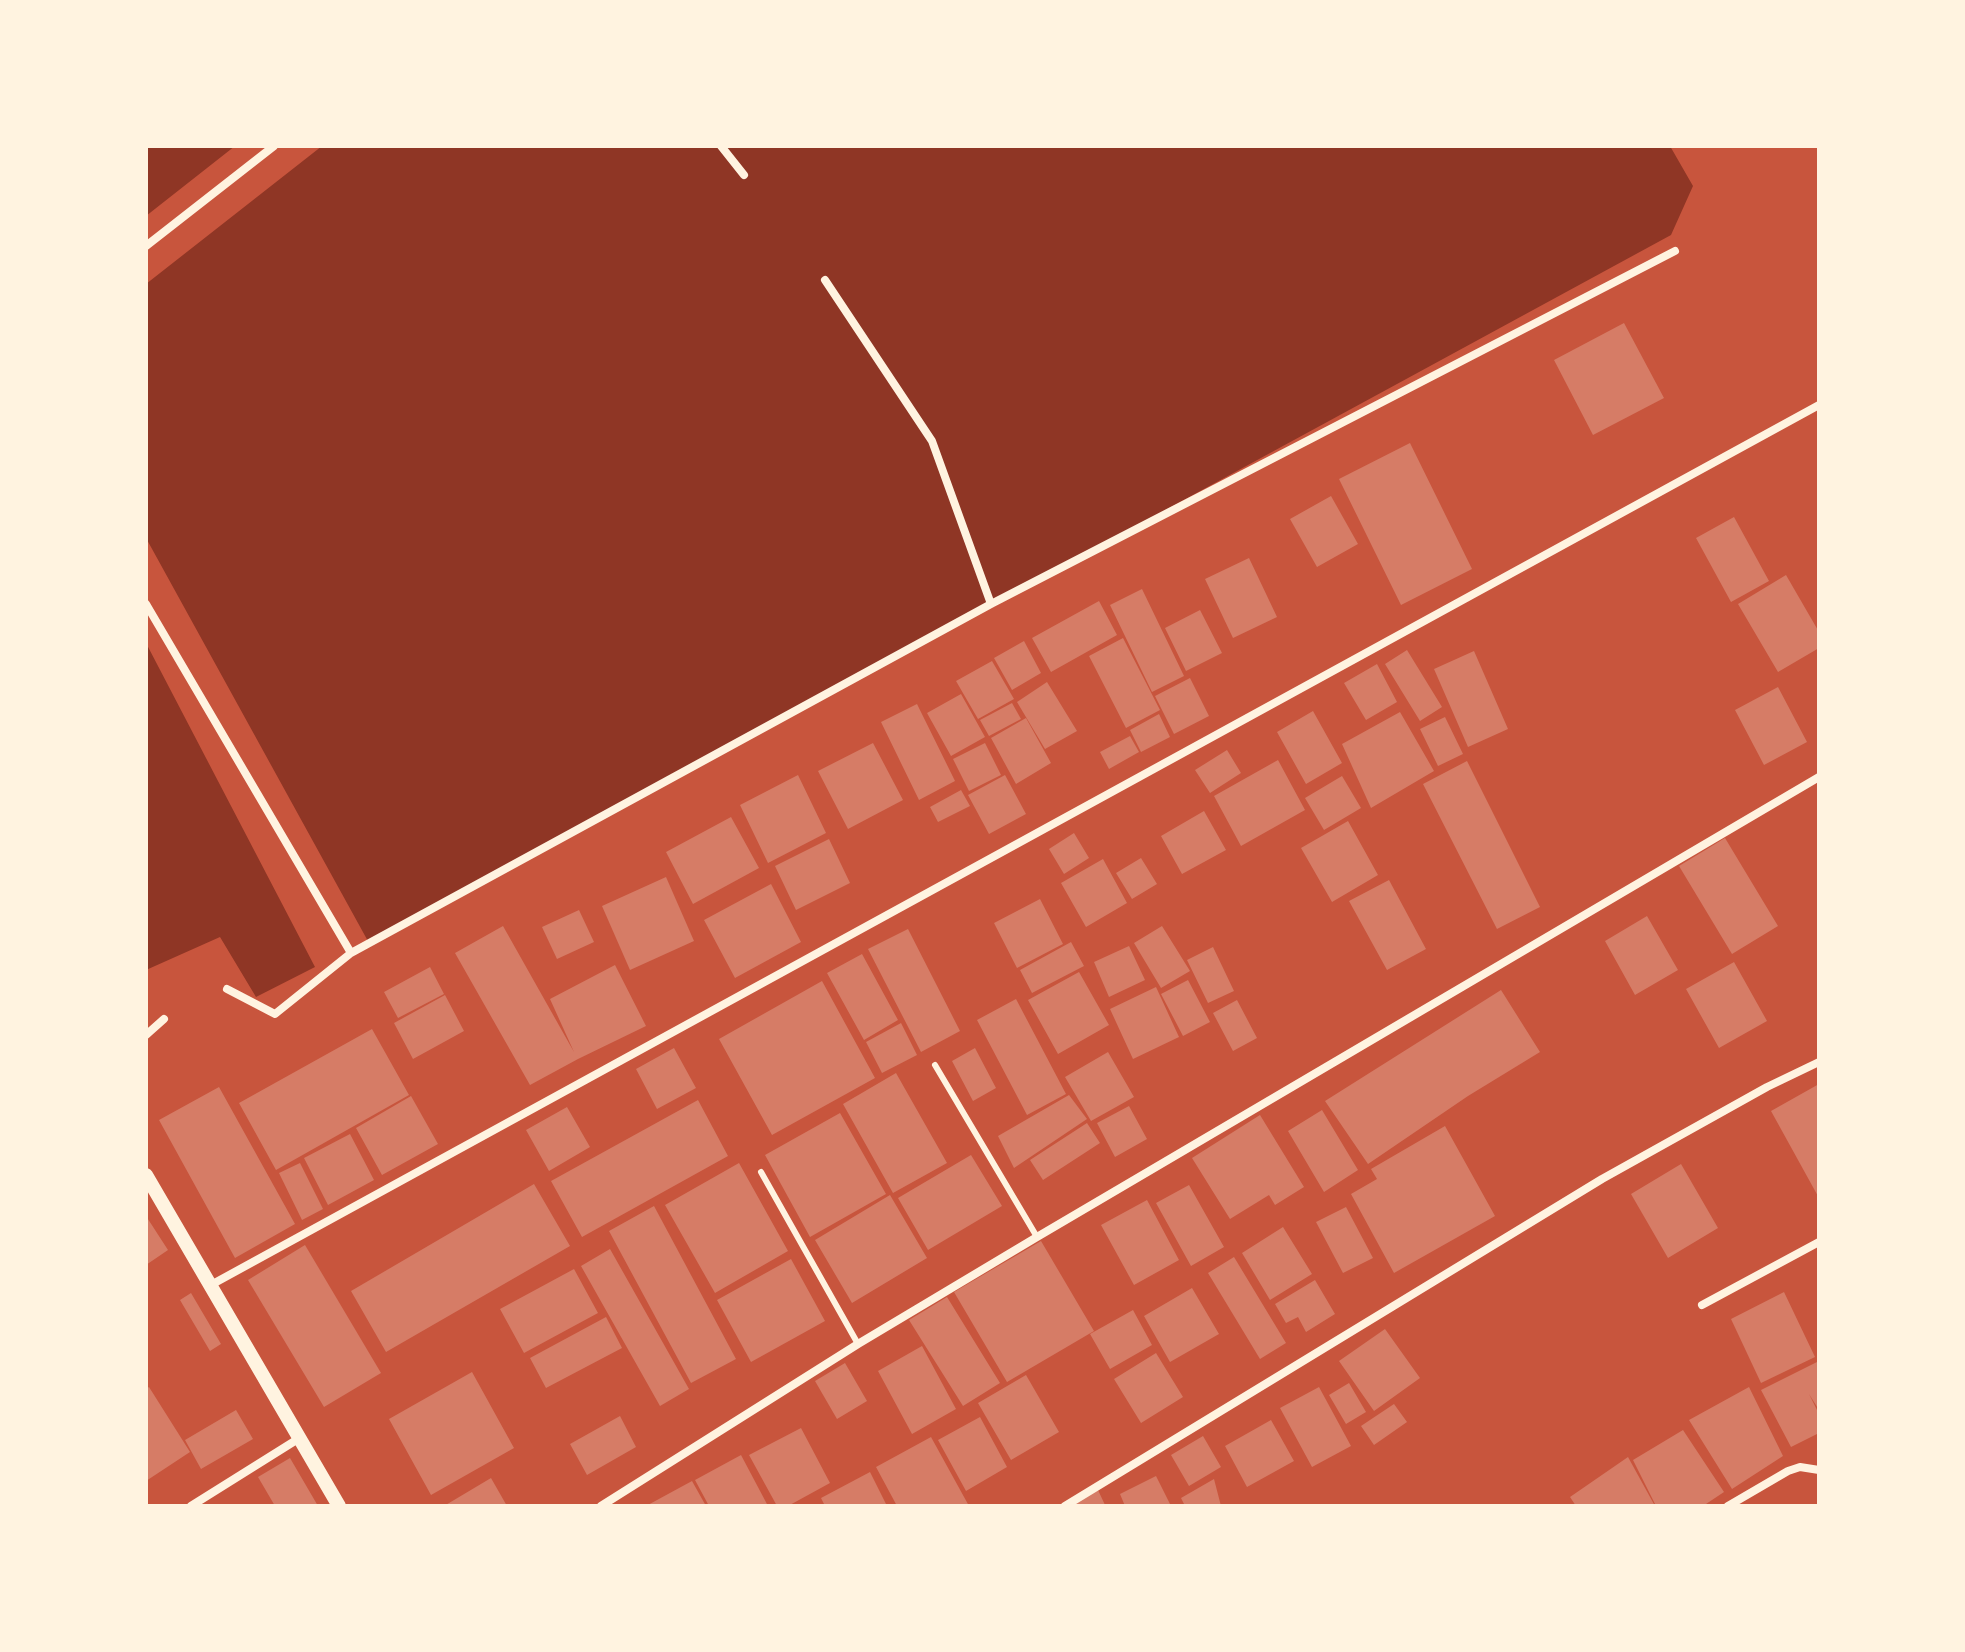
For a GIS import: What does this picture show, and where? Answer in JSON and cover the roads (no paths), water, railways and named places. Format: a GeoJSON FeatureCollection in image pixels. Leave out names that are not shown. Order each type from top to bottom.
{"type":"FeatureCollection","features":[{"type":"Feature","properties":{"kind":"street"},"geometry":{"type":"LineString","coordinates":[[146,246],[274,146]]}},
{"type":"Feature","properties":{"kind":"street"},"geometry":{"type":"LineString","coordinates":[[721,146],[744,175]]}},
{"type":"Feature","properties":{"kind":"street"},"geometry":{"type":"LineString","coordinates":[[227,989],[275,1014],[351,953],[991,604],[1675,251]]}},
{"type":"Feature","properties":{"kind":"street"},"geometry":{"type":"LineString","coordinates":[[825,280],[932,441],[991,604]]}},
{"type":"Feature","properties":{"kind":"street"},"geometry":{"type":"LineString","coordinates":[[208,1286],[1819,405]]}},
{"type":"Feature","properties":{"kind":"street"},"geometry":{"type":"LineString","coordinates":[[146,604],[351,953]]}},
{"type":"Feature","properties":{"kind":"street"},"geometry":{"type":"LineString","coordinates":[[601,1506],[858,1344],[1819,777]]}},
{"type":"Feature","properties":{"kind":"street"},"geometry":{"type":"LineString","coordinates":[[146,1035],[164,1019]]}},
{"type":"Feature","properties":{"kind":"street"},"geometry":{"type":"LineString","coordinates":[[1065,1506],[1602,1179],[1767,1087],[1819,1062]]}},
{"type":"Feature","properties":{"kind":"street"},"geometry":{"type":"LineString","coordinates":[[146,1175],[339,1506]]}},
{"type":"Feature","properties":{"kind":"street"},"geometry":{"type":"LineString","coordinates":[[1702,1305],[1819,1242]]}},
{"type":"Feature","properties":{"kind":"street"},"geometry":{"type":"LineString","coordinates":[[191,1506],[298,1439]]}},
{"type":"Feature","properties":{"kind":"street"},"geometry":{"type":"LineString","coordinates":[[1728,1506],[1788,1471],[1800,1467],[1819,1470]]}},
{"type":"Feature","properties":{"kind":"lane"},"geometry":{"type":"LineString","coordinates":[[935,1065],[1037,1237]]}},
{"type":"Feature","properties":{"kind":"lane"},"geometry":{"type":"LineString","coordinates":[[761,1172],[858,1344]]}}]}
